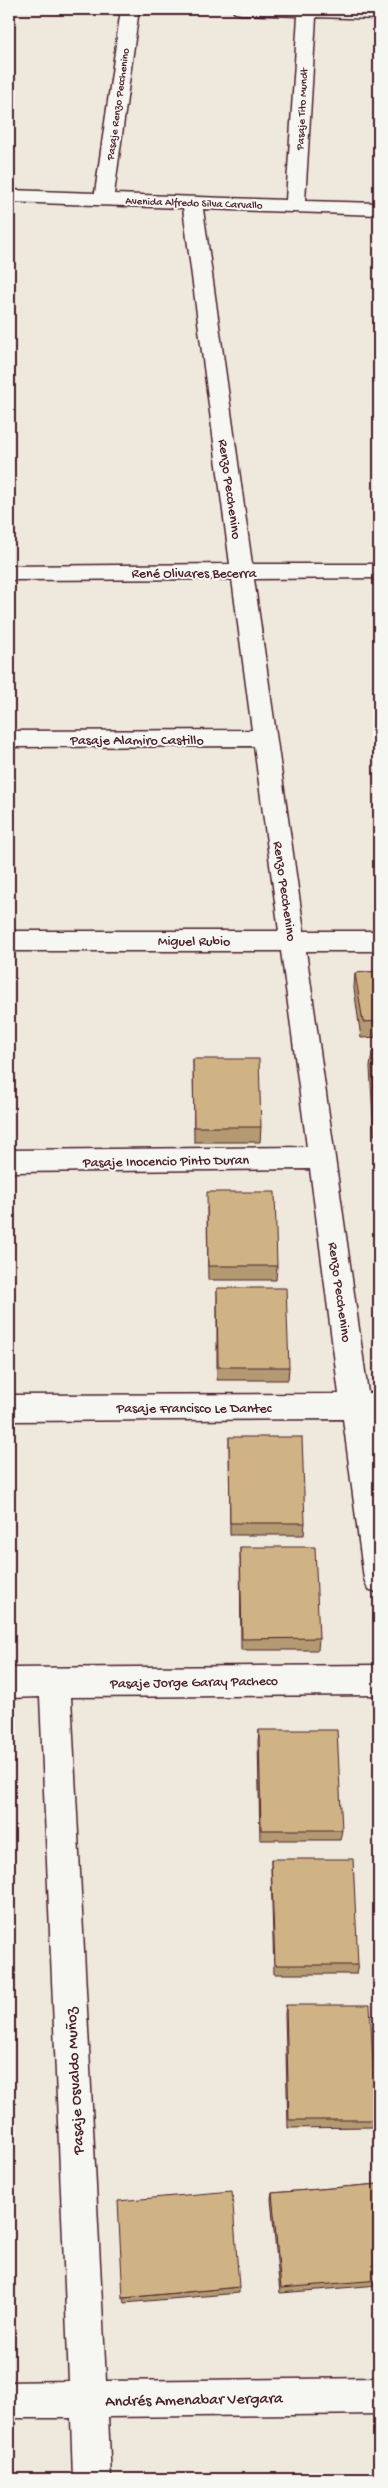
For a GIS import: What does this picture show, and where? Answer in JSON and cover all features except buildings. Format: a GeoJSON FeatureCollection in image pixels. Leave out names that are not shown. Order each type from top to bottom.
{"type":"FeatureCollection","features":[{"type":"Feature","properties":{"kind":"street","name":"Pasaje Renzo Pecchenino"},"geometry":{"type":"LineString","coordinates":[[104,199],[130,9]]}},
{"type":"Feature","properties":{"kind":"street"},"geometry":{"type":"LineString","coordinates":[[240,9],[379,14]]}},
{"type":"Feature","properties":{"kind":"street","name":"Pasaje Tito Mundt"},"geometry":{"type":"LineString","coordinates":[[295,206],[307,11]]}},
{"type":"Feature","properties":{"kind":"street","name":"Avenida Alfredo Silva Carvallo"},"geometry":{"type":"LineString","coordinates":[[9,196],[379,209]]}},
{"type":"Feature","properties":{"kind":"street","name":"Renzo Pecchenino"},"geometry":{"type":"LineString","coordinates":[[192,202],[322,1158],[368,1406],[379,1579]]}},
{"type":"Feature","properties":{"kind":"street","name":"René Olivares Becerra"},"geometry":{"type":"LineString","coordinates":[[9,573],[379,571]]}},
{"type":"Feature","properties":{"kind":"street","name":"Pasaje Alamiro Castillo"},"geometry":{"type":"LineString","coordinates":[[9,739],[265,738]]}},
{"type":"Feature","properties":{"kind":"street","name":"Miguel Rubio"},"geometry":{"type":"LineString","coordinates":[[9,941],[243,939],[379,941]]}},
{"type":"Feature","properties":{"kind":"street","name":"Pasaje Inocencio Pinto Duran"},"geometry":{"type":"LineString","coordinates":[[9,1162],[322,1158]]}},
{"type":"Feature","properties":{"kind":"street","name":"Pasaje Francisco Le Dantec"},"geometry":{"type":"LineString","coordinates":[[9,1408],[368,1406]]}},
{"type":"Feature","properties":{"kind":"street","name":"Pasaje Jorge Garay Pacheco"},"geometry":{"type":"LineString","coordinates":[[9,1683],[379,1680]]}},
{"type":"Feature","properties":{"kind":"street","name":"Pasaje Osvaldo Muñoz"},"geometry":{"type":"LineString","coordinates":[[54,1683],[92,2479]]}},
{"type":"Feature","properties":{"kind":"street","name":"Andrés Amenabar Vergara"},"geometry":{"type":"LineString","coordinates":[[9,2400],[379,2396]]}}]}
